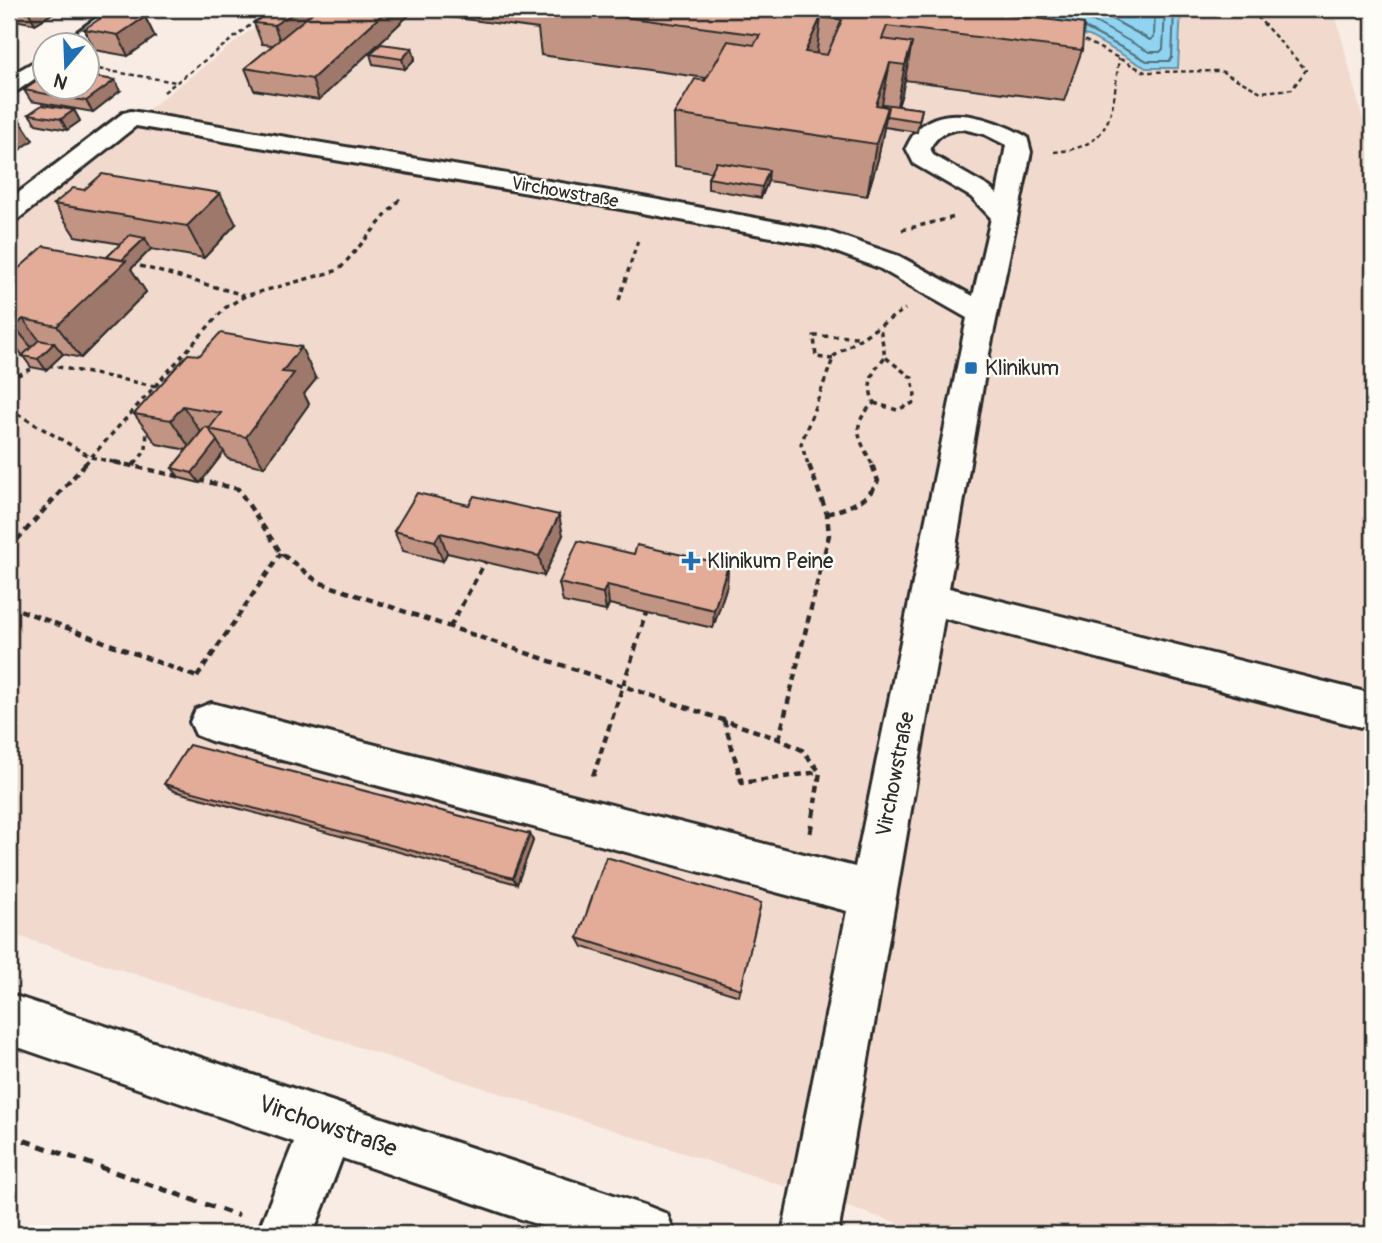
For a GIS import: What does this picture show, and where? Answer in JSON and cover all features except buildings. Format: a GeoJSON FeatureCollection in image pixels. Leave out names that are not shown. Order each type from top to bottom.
{"type":"FeatureCollection","features":[{"type":"Feature","properties":{"kind":"street"},"geometry":{"type":"LineString","coordinates":[[88,32],[122,9]]}},
{"type":"Feature","properties":{"kind":"street"},"geometry":{"type":"LineString","coordinates":[[9,86],[32,70]]}},
{"type":"Feature","properties":{"kind":"street","name":"Virchowstraße"},"geometry":{"type":"LineString","coordinates":[[9,213],[131,118],[649,206],[826,239],[889,262],[983,314]]}},
{"type":"Feature","properties":{"kind":"street"},"geometry":{"type":"LineString","coordinates":[[1001,212],[980,192],[923,159],[918,148],[922,137],[931,127],[952,122],[979,125],[1004,133],[1018,142],[1018,146]]}},
{"type":"Feature","properties":{"kind":"street","name":"Virchowstraße"},"geometry":{"type":"LineString","coordinates":[[810,1234],[1001,212],[1018,146]]}},
{"type":"Feature","properties":{"kind":"street"},"geometry":{"type":"LineString","coordinates":[[928,600],[1002,616],[1362,709]]}},
{"type":"Feature","properties":{"kind":"street"},"geometry":{"type":"LineString","coordinates":[[211,722],[873,895]]}},
{"type":"Feature","properties":{"kind":"street","name":"Virchowstraße"},"geometry":{"type":"LineString","coordinates":[[9,1019],[647,1234]]}},
{"type":"Feature","properties":{"kind":"street"},"geometry":{"type":"LineString","coordinates":[[286,1233],[327,1126]]}},
{"type":"Feature","properties":{"kind":"path"},"geometry":{"type":"LineString","coordinates":[[102,70],[177,82],[271,9]]}},
{"type":"Feature","properties":{"kind":"path"},"geometry":{"type":"LineString","coordinates":[[1073,39],[1086,41],[1144,72],[1221,71],[1261,92],[1292,89],[1306,69],[1250,9]]}},
{"type":"Feature","properties":{"kind":"path"},"geometry":{"type":"LineString","coordinates":[[1018,146],[1056,152],[1076,151],[1094,143],[1104,133],[1110,120],[1119,58]]}},
{"type":"Feature","properties":{"kind":"path"},"geometry":{"type":"LineString","coordinates":[[9,549],[225,309],[245,296],[339,271],[425,168]]}},
{"type":"Feature","properties":{"kind":"path"},"geometry":{"type":"LineString","coordinates":[[620,300],[649,206]]}},
{"type":"Feature","properties":{"kind":"path"},"geometry":{"type":"LineString","coordinates":[[901,230],[1001,212]]}},
{"type":"Feature","properties":{"kind":"path"},"geometry":{"type":"LineString","coordinates":[[139,266],[245,296]]}},
{"type":"Feature","properties":{"kind":"path"},"geometry":{"type":"LineString","coordinates":[[779,739],[829,535],[827,514],[801,444],[833,359],[936,289]]}},
{"type":"Feature","properties":{"kind":"path"},"geometry":{"type":"LineString","coordinates":[[880,327],[885,357],[912,378],[915,395],[913,402],[897,410],[874,402],[869,390],[869,377],[885,357]]}},
{"type":"Feature","properties":{"kind":"path"},"geometry":{"type":"LineString","coordinates":[[833,359],[816,357],[814,336],[862,337]]}},
{"type":"Feature","properties":{"kind":"path"},"geometry":{"type":"LineString","coordinates":[[9,379],[43,364],[155,386]]}},
{"type":"Feature","properties":{"kind":"path"},"geometry":{"type":"LineString","coordinates":[[149,393],[149,405]]}},
{"type":"Feature","properties":{"kind":"path"},"geometry":{"type":"LineString","coordinates":[[827,514],[849,508],[869,497],[877,482],[876,467],[859,442],[857,433],[859,419],[874,402]]}},
{"type":"Feature","properties":{"kind":"path"},"geometry":{"type":"LineString","coordinates":[[9,409],[91,457],[239,489],[281,553],[318,582],[779,739],[802,750],[820,772],[803,875]]}},
{"type":"Feature","properties":{"kind":"path"},"geometry":{"type":"LineString","coordinates":[[132,466],[146,450],[148,416]]}},
{"type":"Feature","properties":{"kind":"path"},"geometry":{"type":"LineString","coordinates":[[211,722],[191,685],[281,553]]}},
{"type":"Feature","properties":{"kind":"path"},"geometry":{"type":"LineString","coordinates":[[450,627],[485,562]]}},
{"type":"Feature","properties":{"kind":"path"},"geometry":{"type":"LineString","coordinates":[[9,606],[197,677]]}},
{"type":"Feature","properties":{"kind":"path"},"geometry":{"type":"LineString","coordinates":[[580,817],[647,613]]}},
{"type":"Feature","properties":{"kind":"path"},"geometry":{"type":"LineString","coordinates":[[724,720],[742,783],[820,772]]}},
{"type":"Feature","properties":{"kind":"path"},"geometry":{"type":"LineString","coordinates":[[9,1135],[286,1233]]}},
{"type":"Feature","properties":{"kind":"shaded area","name":"Klinikum Peine"},"geometry":{"type":"Polygon","coordinates":[[[278,9],[1334,9],[1373,159],[1373,1234],[931,1234],[9,933],[9,183],[44,190],[278,9]]]}},
{"type":"Feature","properties":{"kind":"water"},"geometry":{"type":"Polygon","coordinates":[[[958,9],[1181,9],[1178,68],[1146,68],[1089,36],[963,15],[958,9]]]}},
{"type":"Feature","properties":{"kind":"place","name":"Klinikum"},"geometry":{"type":"Point","coordinates":[971,368]}},
{"type":"Feature","properties":{"kind":"place","name":"Klinikum Peine"},"geometry":{"type":"Point","coordinates":[691,561]}}]}
